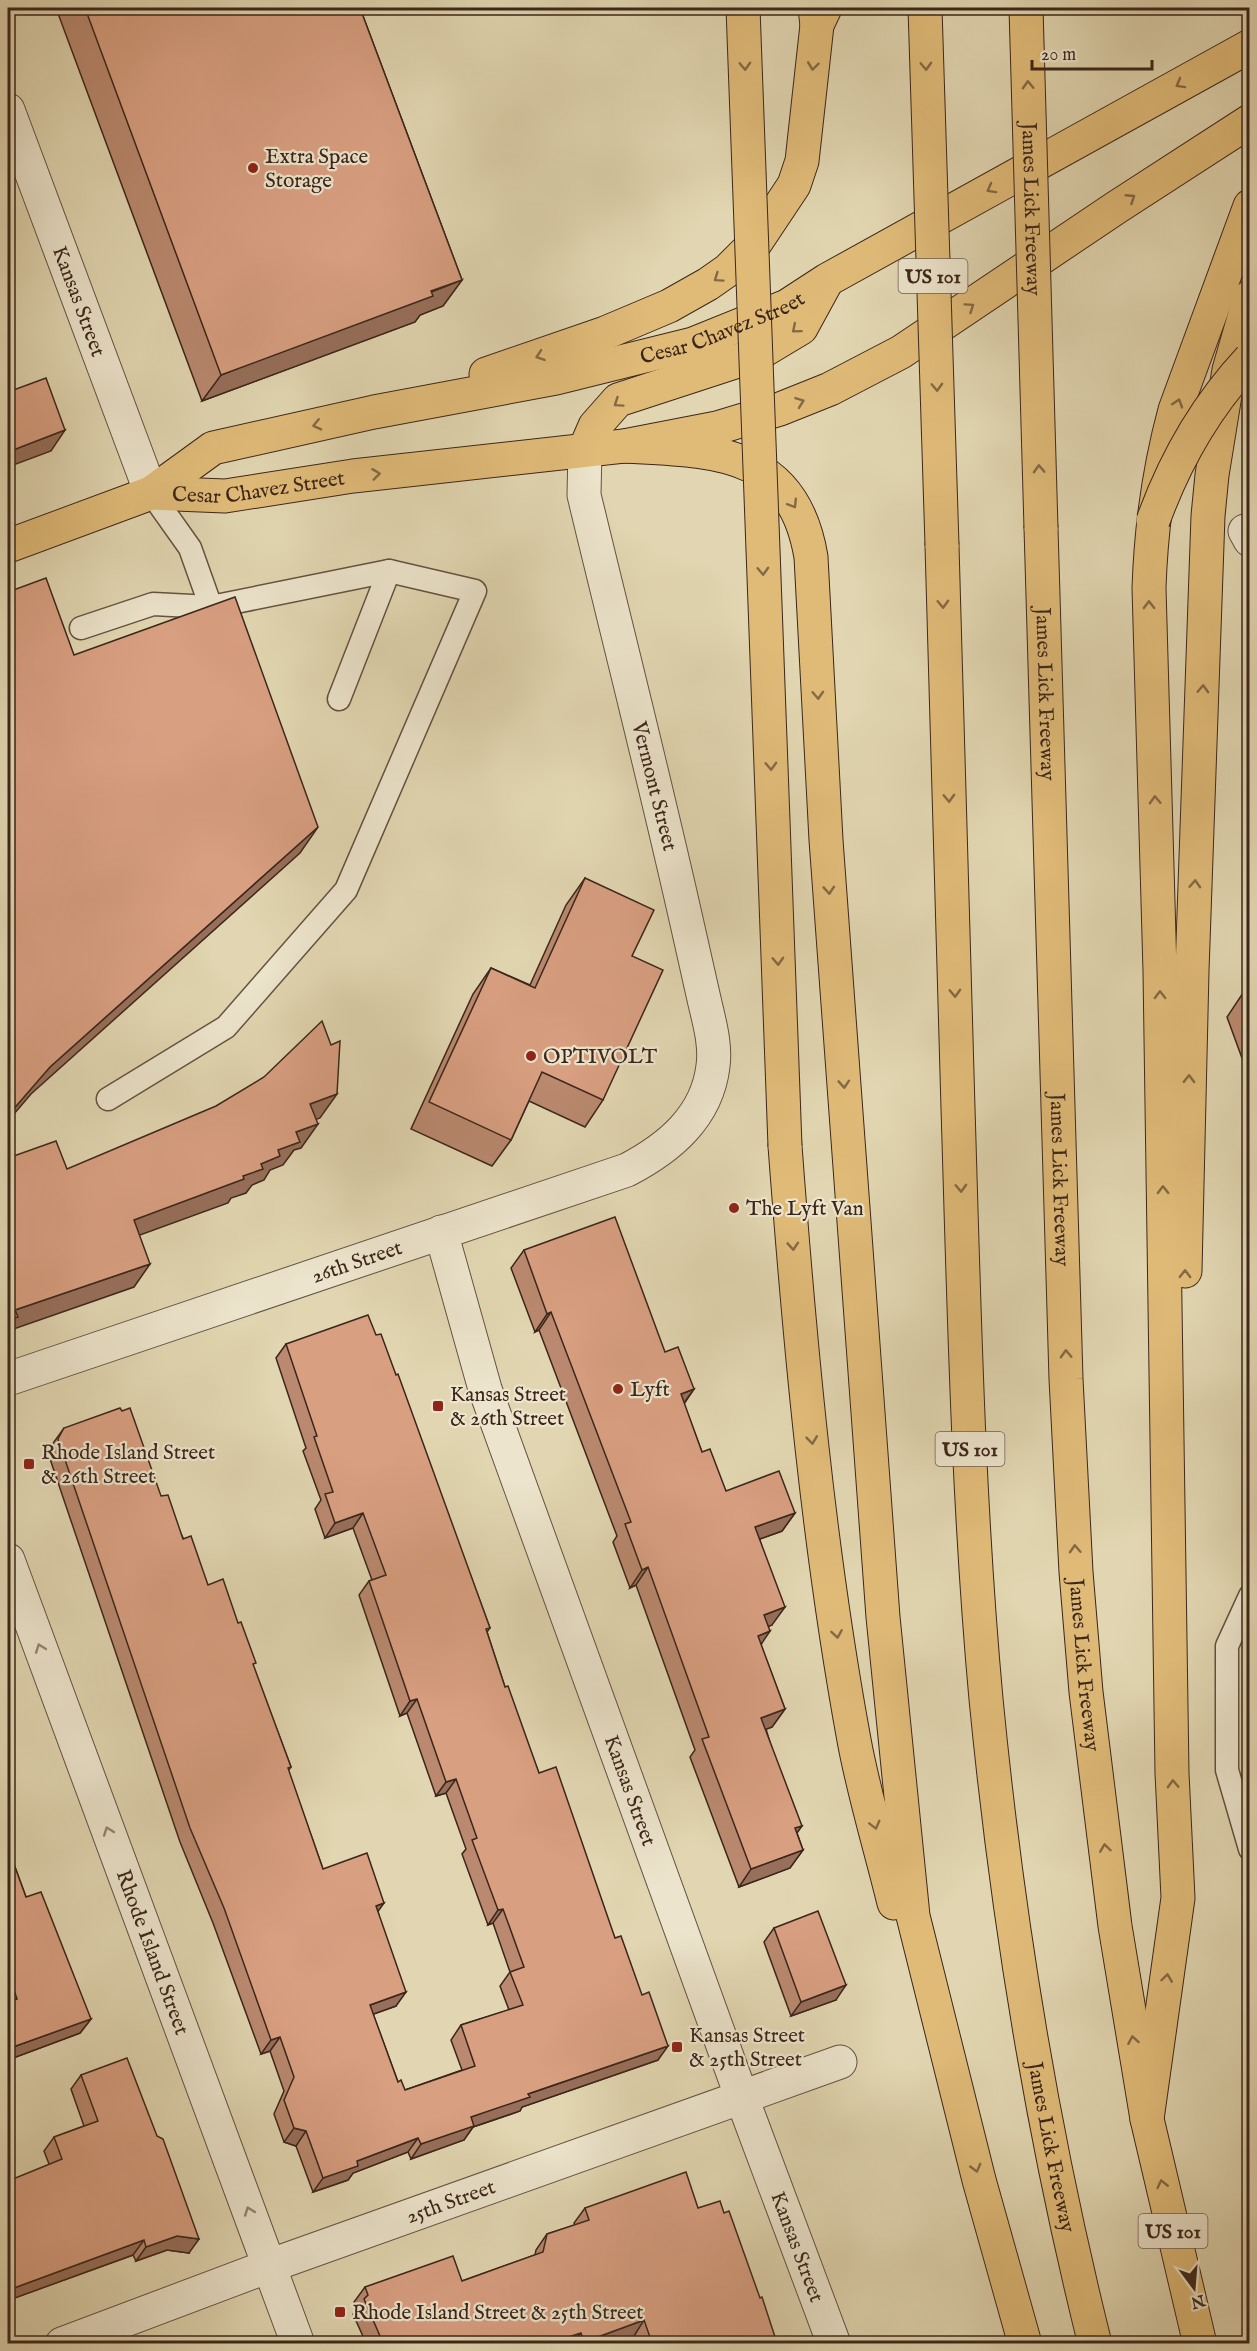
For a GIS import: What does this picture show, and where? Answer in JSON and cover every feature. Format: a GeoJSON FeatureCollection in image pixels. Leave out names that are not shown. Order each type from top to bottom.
{"type":"FeatureCollection","features":[{"type":"Feature","properties":{"kind":"main road"},"geometry":{"type":"LineString","coordinates":[[743,8],[785,1146],[798,1318],[820,1510],[854,1742],[897,1913],[961,2112]]}},
{"type":"Feature","properties":{"kind":"main road","name":"James Lick Freeway"},"geometry":{"type":"LineString","coordinates":[[925,8],[965,1335],[973,1526],[986,1700],[1006,1865],[1030,2026],[1049,2135],[1095,2343]]}},
{"type":"Feature","properties":{"kind":"main road","name":"James Lick Freeway"},"geometry":{"type":"LineString","coordinates":[[1026,8],[1066,1379],[1076,1572],[1095,1779],[1128,2007],[1147,2119],[1200,2343]]}},
{"type":"Feature","properties":{"kind":"main road"},"geometry":{"type":"LineString","coordinates":[[374,412],[605,333],[688,297],[728,270],[756,242],[794,185],[802,161],[819,13]]}},
{"type":"Feature","properties":{"kind":"main road","name":"Cesar Chavez Street"},"geometry":{"type":"LineString","coordinates":[[8,546],[152,493],[213,448],[374,412],[556,378],[693,344],[787,306],[827,280],[1250,46]]}},
{"type":"Feature","properties":{"kind":"main road","name":"Cesar Chavez Street"},"geometry":{"type":"LineString","coordinates":[[152,493],[225,496],[353,476],[624,446],[717,428],[750,419],[807,399],[877,366],[926,337],[1117,207],[1250,121]]}},
{"type":"Feature","properties":{"kind":"main road"},"geometry":{"type":"LineString","coordinates":[[1147,2119],[1178,1898],[1172,1773],[1173,1712],[1160,971],[1149,588],[1153,521],[1166,444],[1175,410],[1250,206]]}},
{"type":"Feature","properties":{"kind":"main road"},"geometry":{"type":"LineString","coordinates":[[585,449],[595,426],[618,400],[756,355],[801,328],[827,280]]}},
{"type":"Feature","properties":{"kind":"main road"},"geometry":{"type":"LineString","coordinates":[[1170,1626],[1183,1369],[1192,971],[1207,552],[1212,475],[1239,365],[1250,297]]}},
{"type":"Feature","properties":{"kind":"main road"},"geometry":{"type":"LineString","coordinates":[[1153,521],[1167,483],[1199,421],[1239,365],[1250,333]]}},
{"type":"Feature","properties":{"kind":"main road"},"geometry":{"type":"LineString","coordinates":[[624,446],[711,453],[734,458],[754,466],[776,482],[791,498],[801,516],[807,534],[811,557],[826,840],[891,1713],[913,1916],[961,2112],[1025,2343]]}},
{"type":"Feature","properties":{"kind":"street","name":"Kansas Street"},"geometry":{"type":"LineString","coordinates":[[8,110],[152,493]]}},
{"type":"Feature","properties":{"kind":"street","name":"Vermont Street"},"geometry":{"type":"LineString","coordinates":[[585,449],[584,495],[713,1036],[713,1066],[706,1091],[692,1120]]}},
{"type":"Feature","properties":{"kind":"street","name":"26th Street"},"geometry":{"type":"LineString","coordinates":[[8,1379],[627,1170],[651,1158],[673,1142],[692,1120]]}},
{"type":"Feature","properties":{"kind":"street","name":"Kansas Street"},"geometry":{"type":"LineString","coordinates":[[441,1232],[485,1389],[742,2098],[834,2343]]}},
{"type":"Feature","properties":{"kind":"street","name":"Rhode Island Street"},"geometry":{"type":"LineString","coordinates":[[8,1560],[298,2343]]}},
{"type":"Feature","properties":{"kind":"street","name":"25th Street"},"geometry":{"type":"LineString","coordinates":[[62,2343],[269,2266],[840,2062]]}},
{"type":"Feature","properties":{"kind":"lane"},"geometry":{"type":"LineString","coordinates":[[152,493],[190,548],[211,607]]}},
{"type":"Feature","properties":{"kind":"lane"},"geometry":{"type":"LineString","coordinates":[[339,699],[389,571]]}},
{"type":"Feature","properties":{"kind":"lane"},"geometry":{"type":"LineString","coordinates":[[81,628],[153,604],[211,607],[389,571],[475,591],[346,890],[226,1027],[108,1099]]}},
{"type":"Feature","properties":{"kind":"lane"},"geometry":{"type":"LineString","coordinates":[[1250,1596],[1227,1646],[1227,1770],[1250,1849]]}},
{"type":"Feature","properties":{"kind":"lane"},"geometry":{"type":"LineString","coordinates":[[1227,1646],[1250,1637]]}},
{"type":"Feature","properties":{"kind":"building","name":"Extra Space Storage"},"geometry":{"type":"Polygon","coordinates":[[[85,8],[360,8],[462,280],[431,291],[433,296],[221,375],[85,8]]]}},
{"type":"Feature","properties":{"kind":"building"},"geometry":{"type":"Polygon","coordinates":[[[46,378],[65,430],[8,452],[8,392],[46,378]]]}},
{"type":"Feature","properties":{"kind":"building"},"geometry":{"type":"Polygon","coordinates":[[[46,578],[74,655],[235,597],[318,827],[50,1067],[8,1113],[8,592],[46,578]]]}},
{"type":"Feature","properties":{"kind":"building","name":"OPTIVOLT"},"geometry":{"type":"Polygon","coordinates":[[[585,878],[654,910],[632,956],[663,970],[603,1100],[542,1072],[511,1140],[429,1102],[491,968],[535,988],[585,878]]]}},
{"type":"Feature","properties":{"kind":"building"},"geometry":{"type":"Polygon","coordinates":[[[1250,989],[1250,1002],[1245,990],[1250,989]]]}},
{"type":"Feature","properties":{"kind":"building"},"geometry":{"type":"Polygon","coordinates":[[[322,1021],[331,1045],[340,1041],[337,1094],[310,1104],[318,1124],[296,1132],[300,1142],[278,1150],[280,1156],[261,1164],[263,1169],[243,1176],[244,1179],[134,1220],[150,1264],[15,1310],[18,1317],[8,1320],[8,1158],[56,1141],[67,1169],[216,1106],[264,1077],[322,1021]]]}},
{"type":"Feature","properties":{"kind":"building"},"geometry":{"type":"Polygon","coordinates":[[[615,1217],[665,1352],[678,1347],[694,1389],[681,1394],[702,1452],[710,1449],[726,1491],[779,1471],[795,1513],[755,1527],[785,1607],[764,1615],[770,1631],[758,1636],[785,1709],[761,1718],[802,1826],[795,1828],[803,1850],[751,1869],[702,1739],[709,1737],[648,1567],[642,1570],[625,1524],[631,1522],[551,1312],[547,1314],[524,1250],[615,1217]]]}},
{"type":"Feature","properties":{"kind":"building"},"geometry":{"type":"Polygon","coordinates":[[[368,1315],[376,1335],[381,1334],[396,1375],[398,1374],[490,1628],[486,1629],[505,1687],[508,1686],[539,1773],[556,1767],[615,1938],[621,1936],[642,1995],[649,1992],[668,2046],[528,2094],[530,2097],[471,2117],[474,2126],[421,2144],[418,2138],[357,2161],[358,2166],[323,2178],[306,2131],[294,2128],[284,2100],[294,2077],[280,2037],[271,2040],[224,1908],[190,1828],[58,1439],[64,1428],[120,1408],[122,1411],[130,1408],[161,1496],[168,1495],[183,1539],[191,1536],[208,1585],[223,1579],[238,1623],[241,1622],[256,1663],[253,1664],[291,1767],[288,1768],[323,1869],[367,1853],[384,1903],[376,1906],[406,1992],[370,2005],[398,2082],[401,2080],[405,2090],[475,2066],[461,2025],[523,2005],[510,1972],[524,1967],[503,1909],[498,1910],[472,1840],[477,1838],[456,1779],[446,1782],[417,1699],[410,1701],[369,1581],[386,1575],[363,1513],[335,1523],[325,1494],[333,1492],[286,1344],[368,1315]]]}},
{"type":"Feature","properties":{"kind":"building"},"geometry":{"type":"Polygon","coordinates":[[[8,1848],[26,1897],[41,1892],[91,2019],[13,2047],[8,2032],[8,2002],[17,1999],[8,1972],[8,1848]]]}},
{"type":"Feature","properties":{"kind":"building"},"geometry":{"type":"Polygon","coordinates":[[[818,1911],[846,1985],[801,2002],[774,1928],[818,1911]]]}},
{"type":"Feature","properties":{"kind":"building"},"geometry":{"type":"Polygon","coordinates":[[[127,2058],[157,2136],[163,2139],[199,2239],[177,2236],[146,2247],[144,2240],[14,2288],[15,2291],[8,2294],[8,2181],[62,2159],[54,2137],[98,2121],[81,2075],[127,2058]]]}},
{"type":"Feature","properties":{"kind":"building"},"geometry":{"type":"Polygon","coordinates":[[[686,2172],[698,2208],[720,2201],[724,2213],[729,2211],[777,2343],[652,2343],[644,2320],[584,2342],[581,2333],[550,2343],[383,2343],[364,2299],[368,2295],[365,2287],[453,2256],[462,2281],[543,2252],[547,2234],[589,2220],[585,2208],[686,2172]]]}},
{"type":"Feature","properties":{"kind":"place","name":"Extra Space Storage"},"geometry":{"type":"Point","coordinates":[253,168]}},
{"type":"Feature","properties":{"kind":"place","name":"OPTIVOLT"},"geometry":{"type":"Point","coordinates":[531,1056]}},
{"type":"Feature","properties":{"kind":"place","name":"The Lyft Van"},"geometry":{"type":"Point","coordinates":[734,1208]}},
{"type":"Feature","properties":{"kind":"place","name":"Lyft"},"geometry":{"type":"Point","coordinates":[618,1389]}},
{"type":"Feature","properties":{"kind":"place","name":"Kansas Street & 26th Street"},"geometry":{"type":"Point","coordinates":[438,1406]}},
{"type":"Feature","properties":{"kind":"place","name":"Rhode Island Street & 26th Street"},"geometry":{"type":"Point","coordinates":[29,1464]}},
{"type":"Feature","properties":{"kind":"place","name":"Kansas Street & 25th Street"},"geometry":{"type":"Point","coordinates":[677,2047]}},
{"type":"Feature","properties":{"kind":"place","name":"Rhode Island Street & 25th Street"},"geometry":{"type":"Point","coordinates":[340,2312]}}]}
